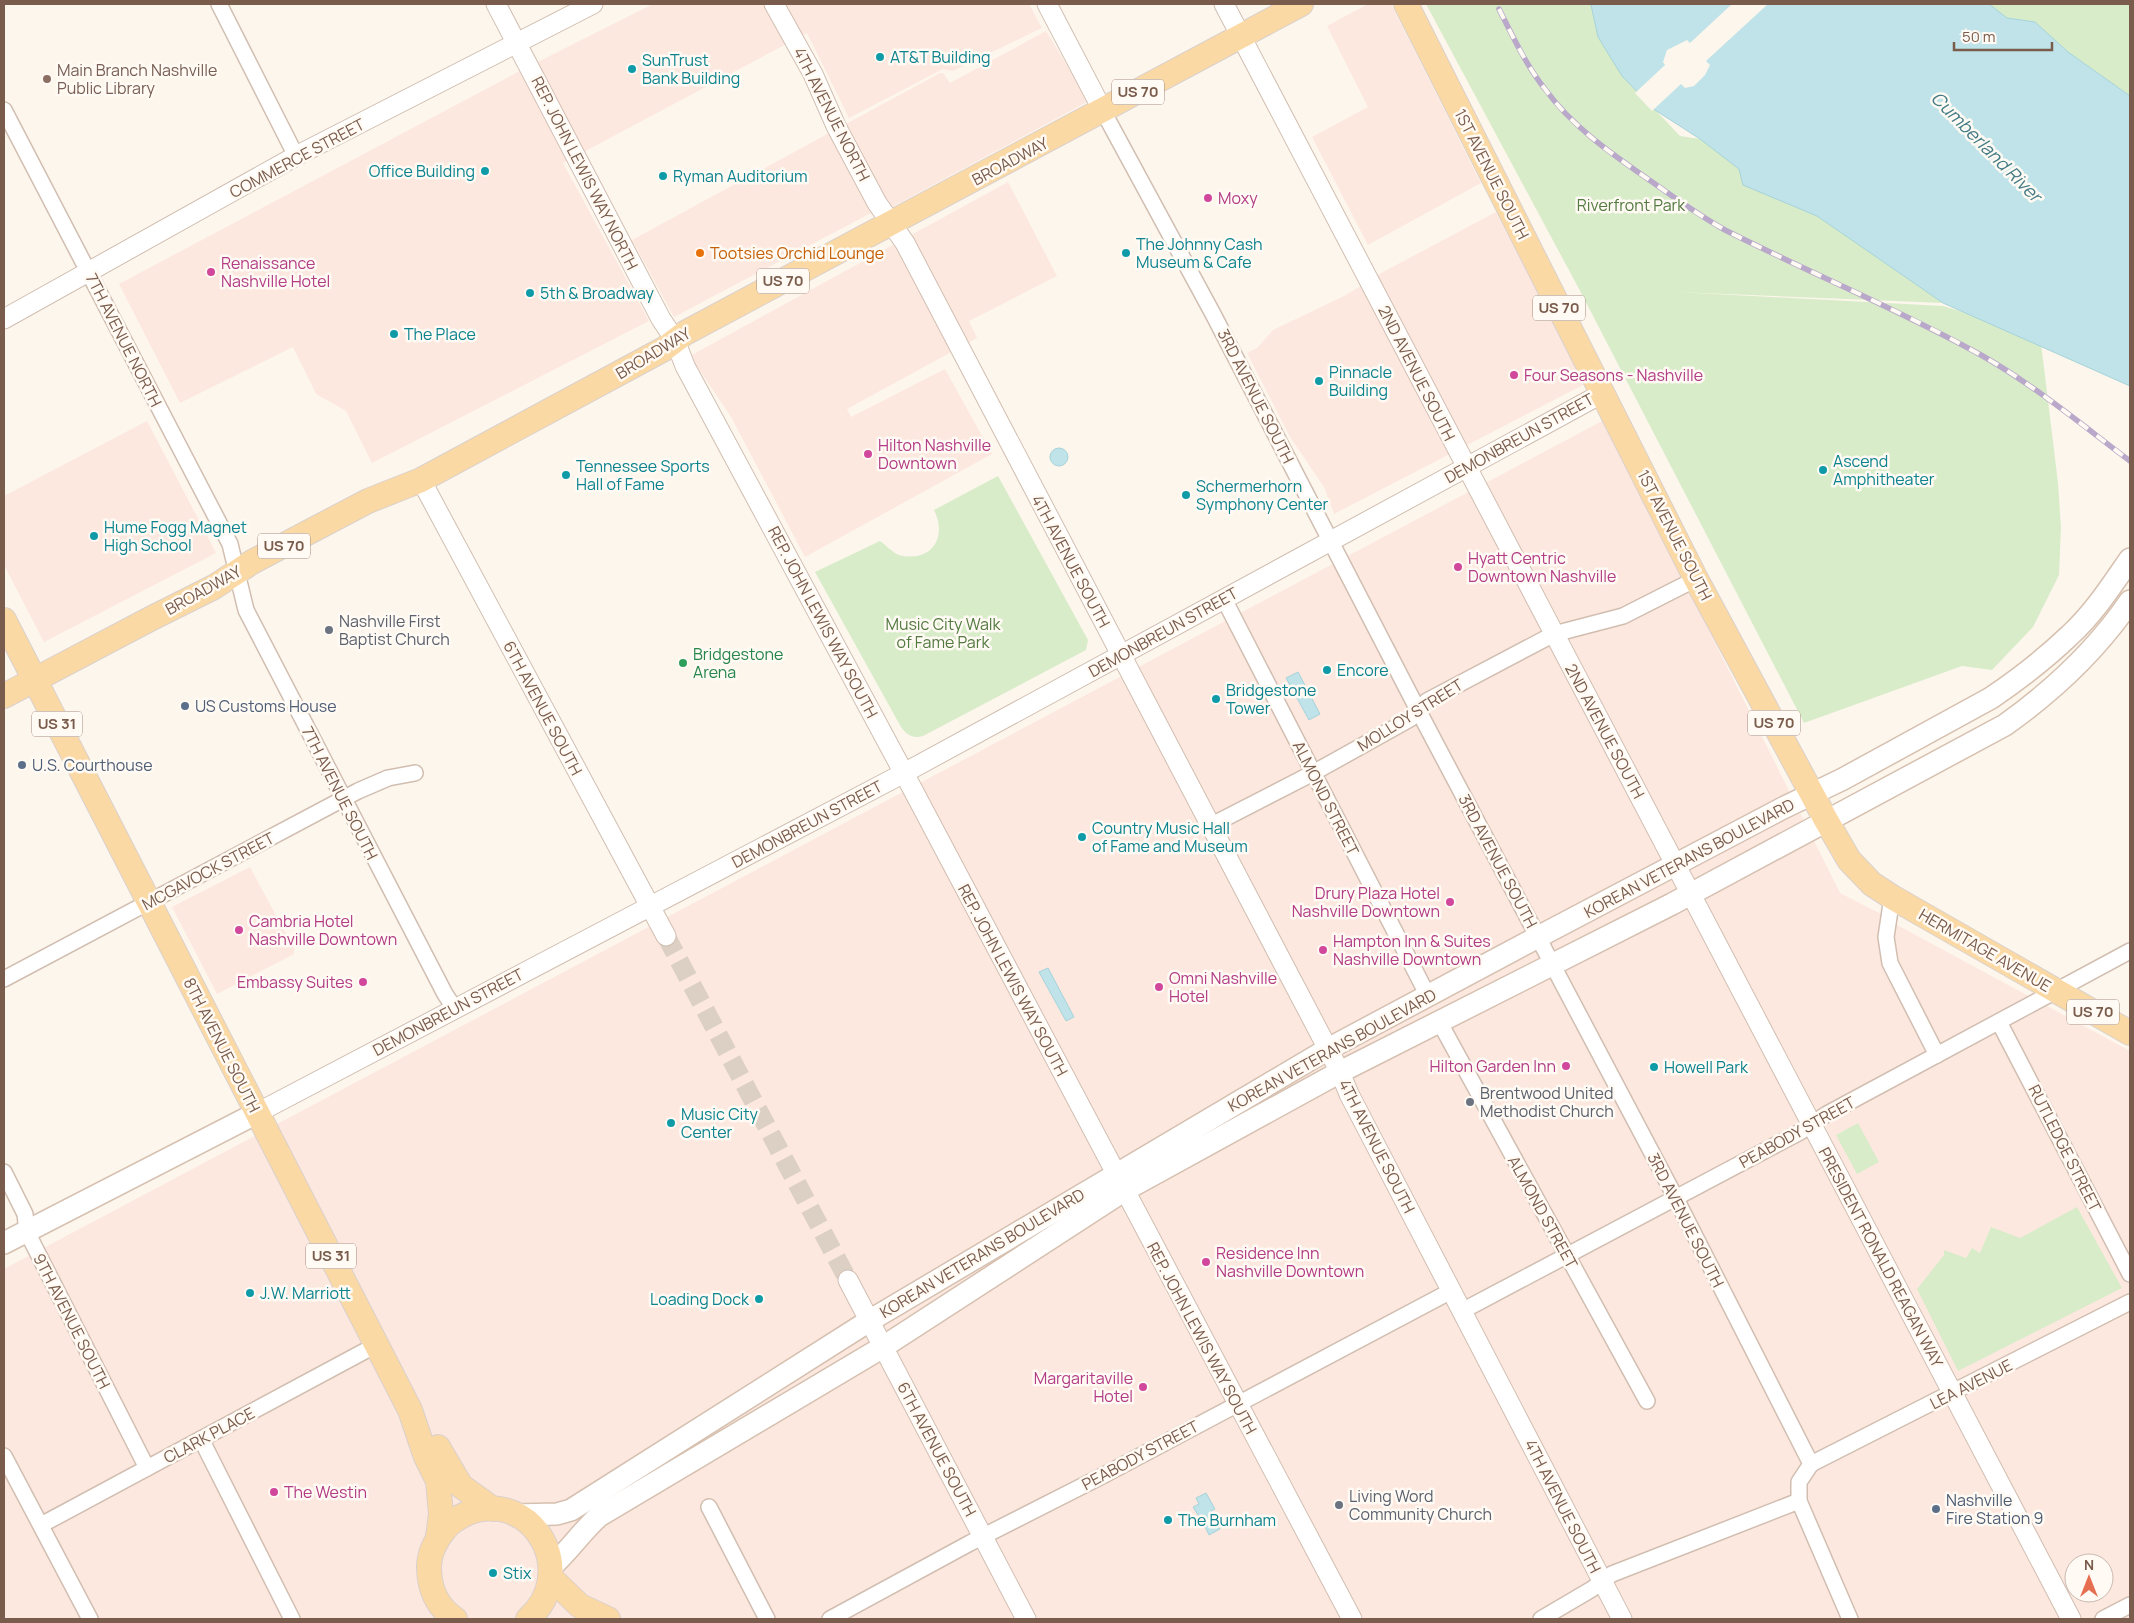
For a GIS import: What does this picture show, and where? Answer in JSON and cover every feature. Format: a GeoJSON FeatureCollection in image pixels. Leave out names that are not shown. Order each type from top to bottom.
{"type":"FeatureCollection","features":[{"type":"Feature","properties":{"kind":"main road","name":"BROADWAY"},"geometry":{"type":"LineString","coordinates":[[4,696],[214,587],[368,501],[420,480],[664,349],[675,340],[1301,4]]}},
{"type":"Feature","properties":{"kind":"main road","name":"1ST AVENUE SOUTH"},"geometry":{"type":"LineString","coordinates":[[1406,4],[1696,579],[1826,820],[1849,860],[1872,884],[1892,896]]}},
{"type":"Feature","properties":{"kind":"main road","name":"KOREAN VETERANS BOULEVARD"},"geometry":{"type":"LineString","coordinates":[[551,1571],[581,1534],[599,1516],[883,1347],[1120,1182],[1328,1050],[1991,698],[2013,683],[2071,634],[2101,601],[2130,559]]}},
{"type":"Feature","properties":{"kind":"main road","name":"KOREAN VETERANS BOULEVARD"},"geometry":{"type":"LineString","coordinates":[[516,1515],[557,1514],[571,1510],[869,1321],[1120,1182],[1553,965],[1690,894],[2005,725],[2034,705],[2090,654],[2130,601]]}},
{"type":"Feature","properties":{"kind":"main road","name":"US 31"},"geometry":{"type":"LineString","coordinates":[[4,620],[35,680]]}},
{"type":"Feature","properties":{"kind":"main road","name":"8TH AVENUE SOUTH"},"geometry":{"type":"LineString","coordinates":[[35,680],[410,1410],[426,1457],[438,1481],[441,1514],[438,1537]]}},
{"type":"Feature","properties":{"kind":"main road","name":"HERMITAGE AVENUE"},"geometry":{"type":"LineString","coordinates":[[1892,896],[2055,991],[2130,1032]]}},
{"type":"Feature","properties":{"kind":"main road","name":"DEMONBREUN STREET"},"geometry":{"type":"LineString","coordinates":[[4,1243],[257,1113]]}},
{"type":"Feature","properties":{"kind":"main road","name":"8TH AVENUE SOUTH"},"geometry":{"type":"LineString","coordinates":[[410,1410],[440,1450],[461,1486],[483,1504],[493,1509]]}},
{"type":"Feature","properties":{"kind":"main road","name":"US 31"},"geometry":{"type":"LineString","coordinates":[[493,1509],[516,1515],[531,1525],[542,1538],[551,1571]]}},
{"type":"Feature","properties":{"kind":"main road"},"geometry":{"type":"LineString","coordinates":[[438,1537],[448,1525],[462,1515],[477,1510],[493,1509]]}},
{"type":"Feature","properties":{"kind":"main road","name":"US 31"},"geometry":{"type":"LineString","coordinates":[[438,1537],[432,1550],[429,1564],[429,1579],[433,1593],[440,1605],[455,1619]]}},
{"type":"Feature","properties":{"kind":"main road"},"geometry":{"type":"LineString","coordinates":[[535,1617],[543,1599],[551,1571]]}},
{"type":"Feature","properties":{"kind":"main road"},"geometry":{"type":"LineString","coordinates":[[551,1571],[580,1606],[608,1619]]}},
{"type":"Feature","properties":{"kind":"street"},"geometry":{"type":"LineString","coordinates":[[219,4],[296,156]]}},
{"type":"Feature","properties":{"kind":"street","name":"REP. JOHN LEWIS WAY NORTH"},"geometry":{"type":"LineString","coordinates":[[496,4],[661,319],[675,340]]}},
{"type":"Feature","properties":{"kind":"street","name":"COMMERCE STREET"},"geometry":{"type":"LineString","coordinates":[[4,319],[296,156],[593,4]]}},
{"type":"Feature","properties":{"kind":"street","name":"4TH AVENUE NORTH"},"geometry":{"type":"LineString","coordinates":[[774,4],[813,74],[836,126],[877,203],[891,224]]}},
{"type":"Feature","properties":{"kind":"street"},"geometry":{"type":"LineString","coordinates":[[1047,4],[1103,111]]}},
{"type":"Feature","properties":{"kind":"street","name":"2ND AVENUE SOUTH"},"geometry":{"type":"LineString","coordinates":[[1224,4],[1690,894]]}},
{"type":"Feature","properties":{"kind":"street","name":"7TH AVENUE NORTH"},"geometry":{"type":"LineString","coordinates":[[4,110],[230,544],[236,573]]}},
{"type":"Feature","properties":{"kind":"street","name":"3RD AVENUE SOUTH"},"geometry":{"type":"LineString","coordinates":[[1103,111],[1213,314],[1418,710],[1676,1198],[1811,1464]]}},
{"type":"Feature","properties":{"kind":"street","name":"4TH AVENUE SOUTH"},"geometry":{"type":"LineString","coordinates":[[891,224],[906,243],[1340,1072],[1349,1094],[1622,1619]]}},
{"type":"Feature","properties":{"kind":"street","name":"REP. JOHN LEWIS WAY SOUTH"},"geometry":{"type":"LineString","coordinates":[[675,340],[686,366],[1352,1619]]}},
{"type":"Feature","properties":{"kind":"street","name":"DEMONBREUN STREET"},"geometry":{"type":"LineString","coordinates":[[257,1113],[904,773],[1603,392]]}},
{"type":"Feature","properties":{"kind":"street","name":"6TH AVENUE SOUTH"},"geometry":{"type":"LineString","coordinates":[[420,480],[666,936]]}},
{"type":"Feature","properties":{"kind":"street","name":"7TH AVENUE SOUTH"},"geometry":{"type":"LineString","coordinates":[[236,573],[246,610],[445,994],[455,1009]]}},
{"type":"Feature","properties":{"kind":"street","name":"MOLLOY STREET"},"geometry":{"type":"LineString","coordinates":[[1210,826],[1313,773],[1410,719],[1427,701],[1554,634],[1623,616],[1696,579]]}},
{"type":"Feature","properties":{"kind":"street","name":"ALMOND STREET"},"geometry":{"type":"LineString","coordinates":[[1224,599],[1428,996]]}},
{"type":"Feature","properties":{"kind":"street","name":"MCGAVOCK STREET"},"geometry":{"type":"LineString","coordinates":[[4,979],[343,799],[388,778],[415,773]]}},
{"type":"Feature","properties":{"kind":"street","name":"PRESIDENT RONALD REAGAN WAY"},"geometry":{"type":"LineString","coordinates":[[1690,894],[2070,1619]]}},
{"type":"Feature","properties":{"kind":"street"},"geometry":{"type":"LineString","coordinates":[[1892,896],[1886,937],[1890,963],[1937,1055]]}},
{"type":"Feature","properties":{"kind":"street","name":"PEABODY STREET"},"geometry":{"type":"LineString","coordinates":[[1462,1311],[1676,1198],[2130,951]]}},
{"type":"Feature","properties":{"kind":"street","name":"RUTLEDGE STREET"},"geometry":{"type":"LineString","coordinates":[[1999,1022],[2130,1274]]}},
{"type":"Feature","properties":{"kind":"street","name":"ALMOND STREET"},"geometry":{"type":"LineString","coordinates":[[1440,1023],[1647,1401]]}},
{"type":"Feature","properties":{"kind":"street","name":"9TH AVENUE SOUTH"},"geometry":{"type":"LineString","coordinates":[[4,1172],[25,1214],[27,1232],[147,1468]]}},
{"type":"Feature","properties":{"kind":"street","name":"6TH AVENUE SOUTH"},"geometry":{"type":"LineString","coordinates":[[848,1280],[1026,1619]]}},
{"type":"Feature","properties":{"kind":"street","name":"PEABODY STREET"},"geometry":{"type":"LineString","coordinates":[[830,1619],[982,1536],[1104,1475],[1451,1291]]}},
{"type":"Feature","properties":{"kind":"street","name":"LEA AVENUE"},"geometry":{"type":"LineString","coordinates":[[1811,1464],[2130,1302]]}},
{"type":"Feature","properties":{"kind":"street","name":"CLARK PLACE"},"geometry":{"type":"LineString","coordinates":[[41,1525],[376,1345]]}},
{"type":"Feature","properties":{"kind":"street"},"geometry":{"type":"LineString","coordinates":[[201,1439],[292,1619]]}},
{"type":"Feature","properties":{"kind":"street"},"geometry":{"type":"LineString","coordinates":[[4,1456],[90,1619]]}},
{"type":"Feature","properties":{"kind":"street"},"geometry":{"type":"LineString","coordinates":[[1811,1464],[1799,1482],[1799,1501],[1850,1619]]}},
{"type":"Feature","properties":{"kind":"street"},"geometry":{"type":"LineString","coordinates":[[1541,1619],[1592,1589],[1612,1574],[1799,1501]]}},
{"type":"Feature","properties":{"kind":"street"},"geometry":{"type":"LineString","coordinates":[[709,1507],[767,1619]]}},
{"type":"Feature","properties":{"kind":"street"},"geometry":{"type":"LineString","coordinates":[[2103,1619],[2130,1605]]}},
{"type":"Feature","properties":{"kind":"shaded area"},"geometry":{"type":"Polygon","coordinates":[[[653,4],[1029,4],[1042,28],[953,71],[943,69],[849,118],[807,33],[563,163],[649,321],[372,463],[346,411],[316,394],[293,347],[180,403],[119,284],[514,74],[653,4]]]}},
{"type":"Feature","properties":{"kind":"shaded area"},"geometry":{"type":"Polygon","coordinates":[[[1368,4],[1391,4],[1481,183],[1368,245],[1312,137],[1368,107],[1327,26],[1368,4]]]}},
{"type":"Feature","properties":{"kind":"shaded area"},"geometry":{"type":"Polygon","coordinates":[[[1046,31],[1089,101],[890,208],[846,124],[940,73],[943,73],[950,83],[1046,31]]]}},
{"type":"Feature","properties":{"kind":"shaded area"},"geometry":{"type":"Polygon","coordinates":[[[829,133],[871,213],[674,317],[632,240],[829,133]]]}},
{"type":"Feature","properties":{"kind":"shaded area"},"geometry":{"type":"Polygon","coordinates":[[[1008,182],[1057,276],[969,321],[977,338],[847,409],[851,417],[945,369],[992,454],[805,557],[731,417],[690,356],[1008,182]]]}},
{"type":"Feature","properties":{"kind":"shaded area"},"geometry":{"type":"Polygon","coordinates":[[[1496,212],[1585,384],[1334,514],[1324,487],[1290,437],[1247,353],[1257,348],[1273,330],[1346,295],[1383,272],[1496,212]]]}},
{"type":"Feature","properties":{"kind":"shaded area"},"geometry":{"type":"Polygon","coordinates":[[[1604,420],[1840,893],[2130,1051],[2130,1619],[4,1619],[4,1269],[1604,420]]]}},
{"type":"Feature","properties":{"kind":"shaded area","name":"Hume Fogg Magnet High School"},"geometry":{"type":"Polygon","coordinates":[[[147,421],[216,553],[44,642],[4,565],[4,496],[147,421]]]}},
{"type":"Feature","properties":{"kind":"shaded area","name":"Cambria Hotel Nashville Downtown"},"geometry":{"type":"Polygon","coordinates":[[[250,867],[294,949],[294,954],[217,994],[172,907],[250,867]]]}},
{"type":"Feature","properties":{"kind":"green space","name":"Riverfront Park"},"geometry":{"type":"Polygon","coordinates":[[[1426,4],[1591,5],[1598,37],[1622,75],[1680,136],[1700,139],[1851,238],[1943,303],[1677,292],[1943,306],[2040,335],[2058,483],[2061,527],[2059,575],[2033,627],[1992,670],[1962,666],[1804,723],[1578,287],[1426,4]]]}},
{"type":"Feature","properties":{"kind":"green space"},"geometry":{"type":"Polygon","coordinates":[[[1989,4],[2130,4],[2130,96],[2068,52],[2035,22],[2007,18],[1989,4]]]}},
{"type":"Feature","properties":{"kind":"green space","name":"Music City Walk of Fame Park"},"geometry":{"type":"Polygon","coordinates":[[[998,476],[1088,640],[1086,650],[923,736],[913,737],[901,727],[815,572],[880,541],[899,555],[910,557],[928,552],[938,539],[938,520],[934,510],[998,476]]]}},
{"type":"Feature","properties":{"kind":"green space"},"geometry":{"type":"Polygon","coordinates":[[[1858,1123],[1879,1162],[1857,1174],[1836,1135],[1858,1123]]]}},
{"type":"Feature","properties":{"kind":"green space"},"geometry":{"type":"Polygon","coordinates":[[[2077,1207],[2122,1288],[1958,1371],[1917,1289],[1944,1255],[1944,1250],[1966,1258],[1972,1248],[1980,1253],[1991,1227],[2020,1238],[2077,1207]]]}},
{"type":"Feature","properties":{"kind":"water","name":"Cumberland River"},"geometry":{"type":"Polygon","coordinates":[[[1589,4],[1989,4],[2007,18],[2035,22],[2068,52],[2130,96],[2130,386],[1943,303],[1817,216],[1743,185],[1739,169],[1700,139],[1655,110],[1622,76],[1598,37],[1591,5],[1589,4]]]}},
{"type":"Feature","properties":{"kind":"water"},"geometry":{"type":"Polygon","coordinates":[[[1055,448],[1063,448],[1068,453],[1066,464],[1055,466],[1050,461],[1050,453],[1055,448]]]}},
{"type":"Feature","properties":{"kind":"water"},"geometry":{"type":"Polygon","coordinates":[[[1298,672],[1320,714],[1309,720],[1286,678],[1298,672]]]}},
{"type":"Feature","properties":{"kind":"water"},"geometry":{"type":"Polygon","coordinates":[[[1048,968],[1074,1017],[1066,1021],[1039,972],[1048,968]]]}},
{"type":"Feature","properties":{"kind":"water"},"geometry":{"type":"Polygon","coordinates":[[[1206,1493],[1215,1509],[1211,1511],[1216,1519],[1214,1521],[1220,1529],[1209,1535],[1193,1507],[1199,1504],[1196,1498],[1206,1493]]]}},
{"type":"Feature","properties":{"kind":"pier"},"geometry":{"type":"Polygon","coordinates":[[[1732,4],[1768,4],[1706,61],[1710,65],[1705,75],[1694,86],[1685,88],[1681,84],[1652,111],[1635,93],[1665,65],[1663,62],[1667,50],[1687,40],[1690,43],[1732,4]]]}},
{"type":"Feature","properties":{"kind":"tunnel"},"geometry":{"type":"LineString","coordinates":[[666,936],[848,1280]]}},
{"type":"Feature","properties":{"kind":"railway"},"geometry":{"type":"LineString","coordinates":[[1499,9],[1526,61],[1556,103],[1582,129],[1625,163],[1689,208],[1725,230],[1918,322],[1981,355],[2039,392],[2130,461]]}},
{"type":"Feature","properties":{"kind":"place","name":"AT&T Building"},"geometry":{"type":"Point","coordinates":[880,57]}},
{"type":"Feature","properties":{"kind":"place","name":"SunTrust Bank Building"},"geometry":{"type":"Point","coordinates":[632,69]}},
{"type":"Feature","properties":{"kind":"place","name":"Main Branch Nashville Public Library"},"geometry":{"type":"Point","coordinates":[47,79]}},
{"type":"Feature","properties":{"kind":"place","name":"Office Building"},"geometry":{"type":"Point","coordinates":[485,171]}},
{"type":"Feature","properties":{"kind":"place","name":"Ryman Auditorium"},"geometry":{"type":"Point","coordinates":[663,176]}},
{"type":"Feature","properties":{"kind":"place","name":"Moxy"},"geometry":{"type":"Point","coordinates":[1208,198]}},
{"type":"Feature","properties":{"kind":"place","name":"Tootsies Orchid Lounge"},"geometry":{"type":"Point","coordinates":[700,253]}},
{"type":"Feature","properties":{"kind":"place","name":"The Johnny Cash Museum & Cafe"},"geometry":{"type":"Point","coordinates":[1126,253]}},
{"type":"Feature","properties":{"kind":"place","name":"Renaissance Nashville Hotel"},"geometry":{"type":"Point","coordinates":[211,272]}},
{"type":"Feature","properties":{"kind":"place","name":"5th & Broadway"},"geometry":{"type":"Point","coordinates":[530,293]}},
{"type":"Feature","properties":{"kind":"place","name":"The Place"},"geometry":{"type":"Point","coordinates":[394,334]}},
{"type":"Feature","properties":{"kind":"place","name":"Four Seasons - Nashville"},"geometry":{"type":"Point","coordinates":[1514,375]}},
{"type":"Feature","properties":{"kind":"place","name":"Pinnacle Building"},"geometry":{"type":"Point","coordinates":[1319,381]}},
{"type":"Feature","properties":{"kind":"place","name":"Hilton Nashville Downtown"},"geometry":{"type":"Point","coordinates":[868,454]}},
{"type":"Feature","properties":{"kind":"place","name":"Ascend Amphitheater"},"geometry":{"type":"Point","coordinates":[1823,470]}},
{"type":"Feature","properties":{"kind":"place","name":"Tennessee Sports Hall of Fame"},"geometry":{"type":"Point","coordinates":[566,475]}},
{"type":"Feature","properties":{"kind":"place","name":"Schermerhorn Symphony Center"},"geometry":{"type":"Point","coordinates":[1186,495]}},
{"type":"Feature","properties":{"kind":"place","name":"Hume Fogg Magnet High School"},"geometry":{"type":"Point","coordinates":[94,536]}},
{"type":"Feature","properties":{"kind":"place","name":"Hyatt Centric Downtown Nashville"},"geometry":{"type":"Point","coordinates":[1458,567]}},
{"type":"Feature","properties":{"kind":"place","name":"Nashville First Baptist Church"},"geometry":{"type":"Point","coordinates":[329,630]}},
{"type":"Feature","properties":{"kind":"place","name":"Bridgestone Arena"},"geometry":{"type":"Point","coordinates":[683,663]}},
{"type":"Feature","properties":{"kind":"place","name":"Encore"},"geometry":{"type":"Point","coordinates":[1327,670]}},
{"type":"Feature","properties":{"kind":"place","name":"Bridgestone Tower"},"geometry":{"type":"Point","coordinates":[1216,699]}},
{"type":"Feature","properties":{"kind":"place","name":"US Customs House"},"geometry":{"type":"Point","coordinates":[185,706]}},
{"type":"Feature","properties":{"kind":"place","name":"U.S. Courthouse"},"geometry":{"type":"Point","coordinates":[22,765]}},
{"type":"Feature","properties":{"kind":"place","name":"Country Music Hall of Fame and Museum"},"geometry":{"type":"Point","coordinates":[1082,837]}},
{"type":"Feature","properties":{"kind":"place","name":"Drury Plaza Hotel Nashville Downtown"},"geometry":{"type":"Point","coordinates":[1450,902]}},
{"type":"Feature","properties":{"kind":"place","name":"Cambria Hotel Nashville Downtown"},"geometry":{"type":"Point","coordinates":[239,930]}},
{"type":"Feature","properties":{"kind":"place","name":"Hampton Inn & Suites Nashville Downtown"},"geometry":{"type":"Point","coordinates":[1323,950]}},
{"type":"Feature","properties":{"kind":"place","name":"Embassy Suites"},"geometry":{"type":"Point","coordinates":[363,982]}},
{"type":"Feature","properties":{"kind":"place","name":"Omni Nashville Hotel"},"geometry":{"type":"Point","coordinates":[1159,987]}},
{"type":"Feature","properties":{"kind":"place","name":"Hilton Garden Inn"},"geometry":{"type":"Point","coordinates":[1566,1066]}},
{"type":"Feature","properties":{"kind":"place","name":"Howell Park"},"geometry":{"type":"Point","coordinates":[1654,1067]}},
{"type":"Feature","properties":{"kind":"place","name":"Brentwood United Methodist Church"},"geometry":{"type":"Point","coordinates":[1470,1102]}},
{"type":"Feature","properties":{"kind":"place","name":"Music City Center"},"geometry":{"type":"Point","coordinates":[671,1123]}},
{"type":"Feature","properties":{"kind":"place","name":"Residence Inn Nashville Downtown"},"geometry":{"type":"Point","coordinates":[1206,1262]}},
{"type":"Feature","properties":{"kind":"place","name":"J.W. Marriott"},"geometry":{"type":"Point","coordinates":[250,1293]}},
{"type":"Feature","properties":{"kind":"place","name":"Loading Dock"},"geometry":{"type":"Point","coordinates":[759,1299]}},
{"type":"Feature","properties":{"kind":"place","name":"Margaritaville Hotel"},"geometry":{"type":"Point","coordinates":[1143,1387]}},
{"type":"Feature","properties":{"kind":"place","name":"The Westin"},"geometry":{"type":"Point","coordinates":[274,1492]}},
{"type":"Feature","properties":{"kind":"place","name":"Living Word Community Church"},"geometry":{"type":"Point","coordinates":[1339,1505]}},
{"type":"Feature","properties":{"kind":"place","name":"Nashville Fire Station 9"},"geometry":{"type":"Point","coordinates":[1936,1509]}},
{"type":"Feature","properties":{"kind":"place","name":"The Burnham"},"geometry":{"type":"Point","coordinates":[1168,1520]}},
{"type":"Feature","properties":{"kind":"place","name":"Stix"},"geometry":{"type":"Point","coordinates":[493,1573]}}]}
